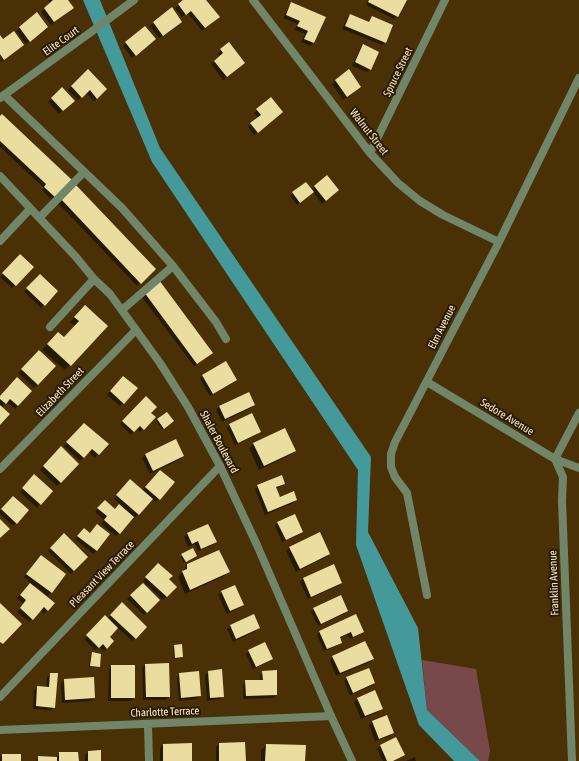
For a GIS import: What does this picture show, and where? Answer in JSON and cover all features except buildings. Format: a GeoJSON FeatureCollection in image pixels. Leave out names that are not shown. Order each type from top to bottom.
{"type":"FeatureCollection","features":[{"type":"Feature","properties":{"kind":"street","name":"Elite Court"},"geometry":{"type":"LineString","coordinates":[[2,96],[134,0]]}},
{"type":"Feature","properties":{"kind":"street","name":"Walnut Street"},"geometry":{"type":"LineString","coordinates":[[253,0],[370,153],[398,183],[420,201],[443,215],[499,242]]}},
{"type":"Feature","properties":{"kind":"street","name":"Spruce Street"},"geometry":{"type":"LineString","coordinates":[[370,153],[445,0]]}},
{"type":"Feature","properties":{"kind":"street","name":"Elm Avenue"},"geometry":{"type":"LineString","coordinates":[[427,596],[407,493],[395,477],[391,467],[391,454],[395,442],[499,242],[579,78]]}},
{"type":"Feature","properties":{"kind":"street"},"geometry":{"type":"LineString","coordinates":[[2,96],[122,208],[173,266],[216,322],[226,339]]}},
{"type":"Feature","properties":{"kind":"street"},"geometry":{"type":"LineString","coordinates":[[40,217],[84,172]]}},
{"type":"Feature","properties":{"kind":"street","name":"Shaler Boulevard"},"geometry":{"type":"LineString","coordinates":[[0,176],[30,209],[40,217],[94,279],[110,294],[160,362],[188,407],[220,466],[257,545],[352,761]]}},
{"type":"Feature","properties":{"kind":"street"},"geometry":{"type":"LineString","coordinates":[[0,241],[30,209]]}},
{"type":"Feature","properties":{"kind":"street"},"geometry":{"type":"LineString","coordinates":[[122,310],[173,266]]}},
{"type":"Feature","properties":{"kind":"street"},"geometry":{"type":"LineString","coordinates":[[50,327],[94,279]]}},
{"type":"Feature","properties":{"kind":"street","name":"Elizabeth Street"},"geometry":{"type":"LineString","coordinates":[[0,469],[136,330]]}},
{"type":"Feature","properties":{"kind":"street","name":"Sedore Avenue"},"geometry":{"type":"LineString","coordinates":[[426,382],[555,459],[579,468]]}},
{"type":"Feature","properties":{"kind":"street"},"geometry":{"type":"LineString","coordinates":[[555,459],[579,413]]}},
{"type":"Feature","properties":{"kind":"street","name":"Franklin Avenue"},"geometry":{"type":"LineString","coordinates":[[555,459],[563,477],[562,501],[572,761]]}},
{"type":"Feature","properties":{"kind":"street","name":"Pleasant View Terrace"},"geometry":{"type":"LineString","coordinates":[[0,697],[220,466]]}},
{"type":"Feature","properties":{"kind":"street","name":"Charlotte Terrace"},"geometry":{"type":"LineString","coordinates":[[0,730],[331,716]]}},
{"type":"Feature","properties":{"kind":"street"},"geometry":{"type":"LineString","coordinates":[[148,724],[149,761]]}},
{"type":"Feature","properties":{"kind":"shaded area"},"geometry":{"type":"Polygon","coordinates":[[[422,660],[476,669],[490,751],[488,761],[480,761],[427,710],[422,660]]]}},
{"type":"Feature","properties":{"kind":"water"},"geometry":{"type":"Polygon","coordinates":[[[83,0],[100,0],[160,148],[371,457],[368,532],[418,628],[427,710],[480,761],[454,761],[419,725],[356,545],[358,470],[152,162],[83,0]]]}}]}
